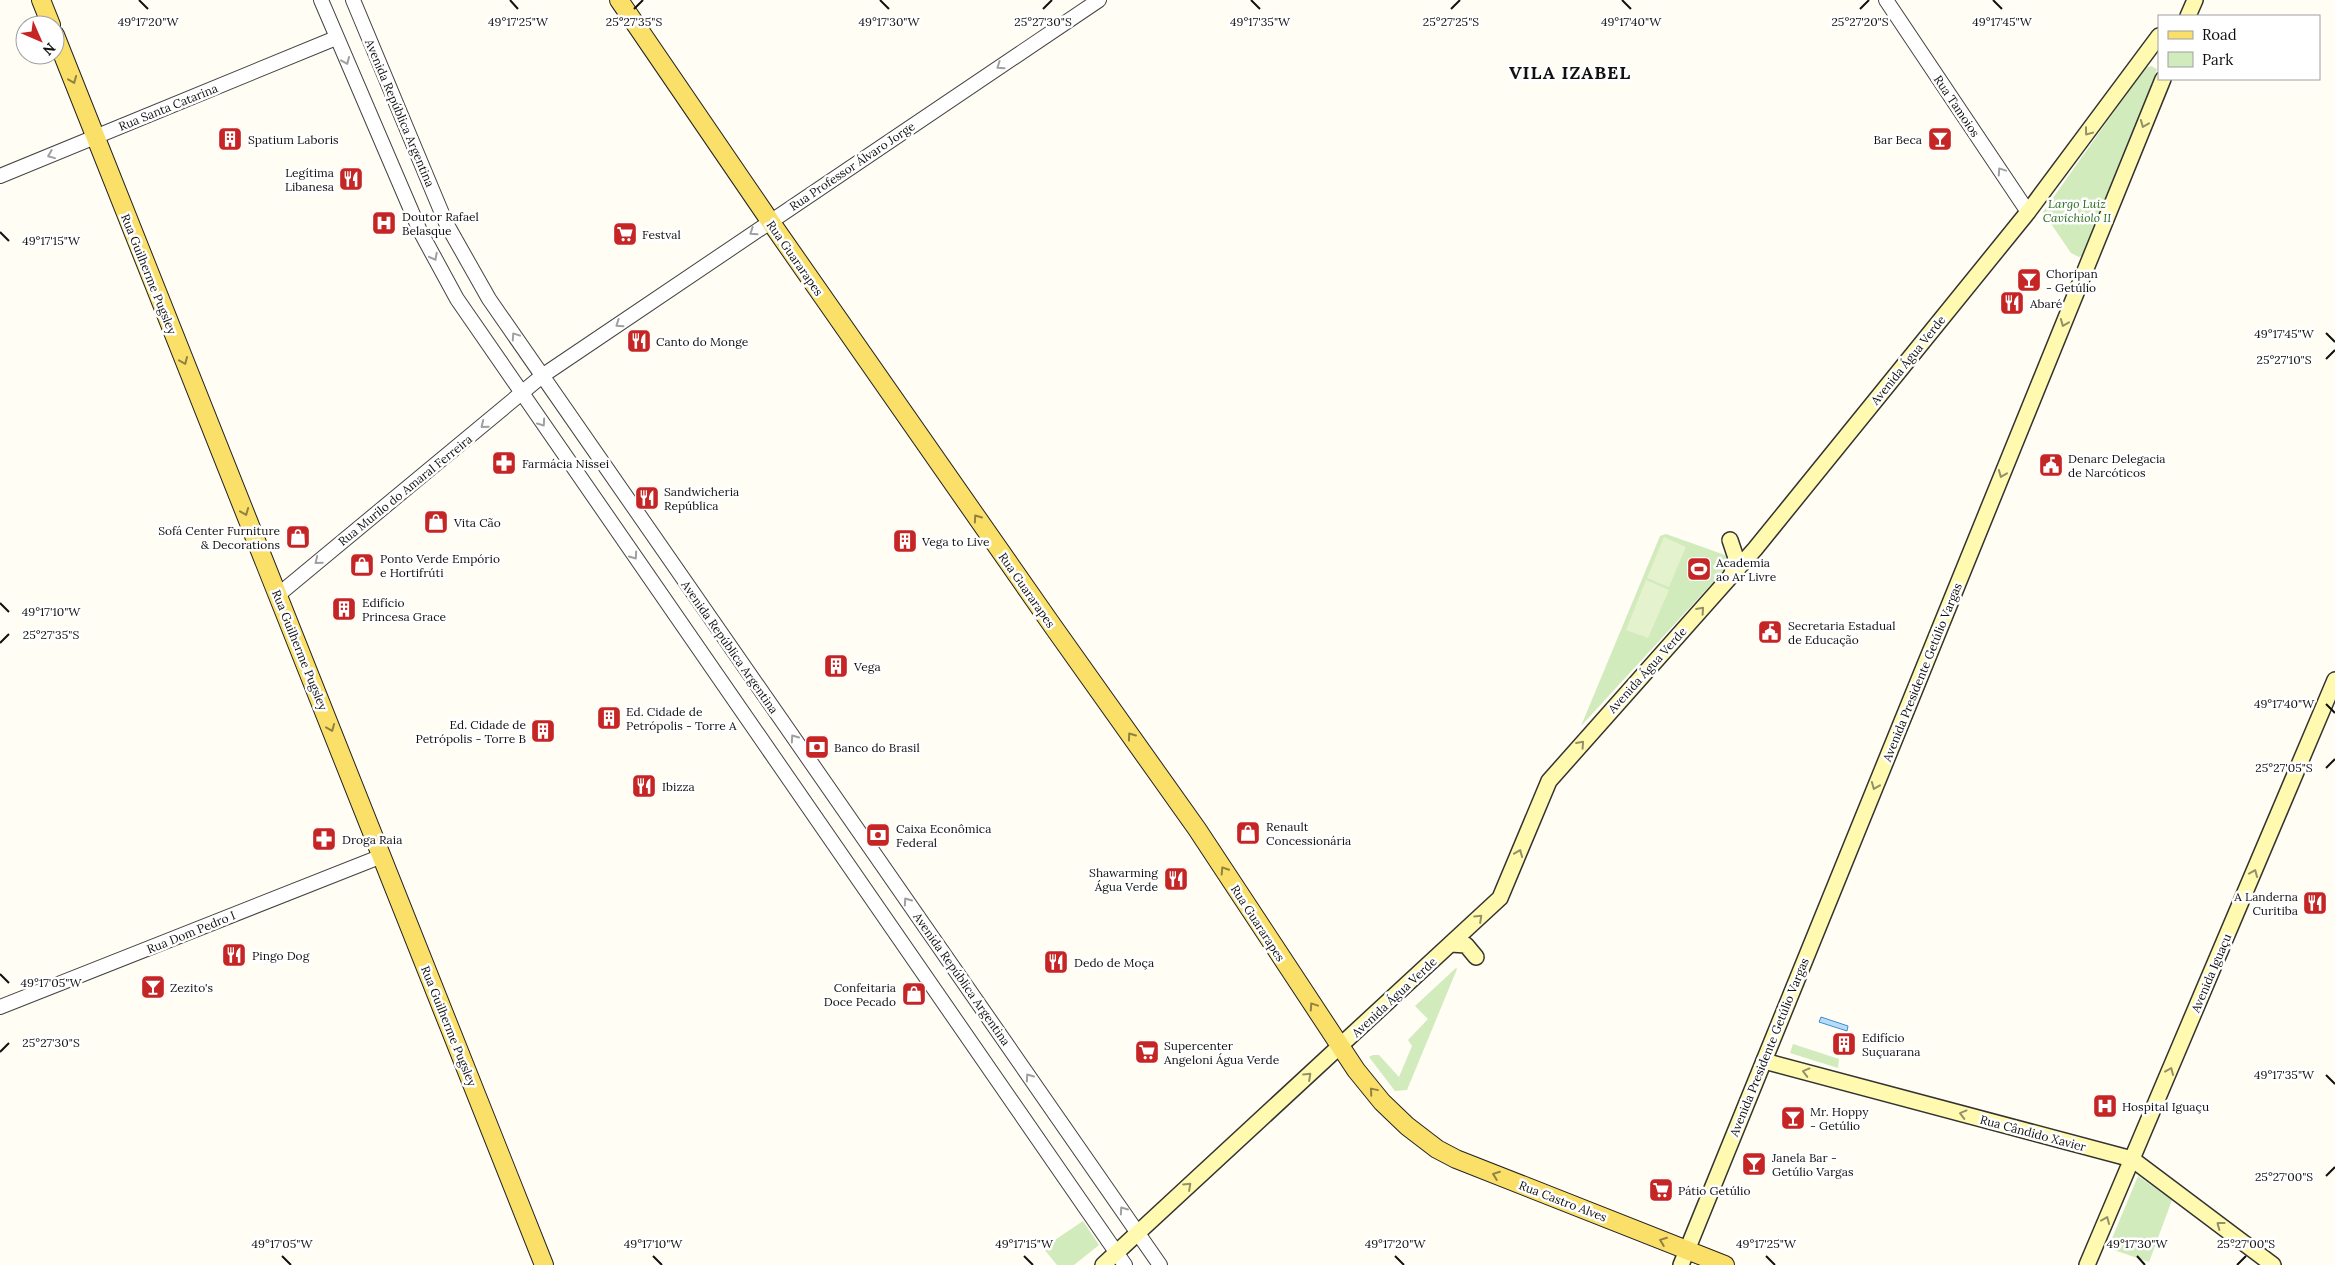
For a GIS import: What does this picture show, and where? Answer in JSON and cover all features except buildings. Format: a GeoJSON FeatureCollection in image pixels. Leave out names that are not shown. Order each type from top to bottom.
{"type":"FeatureCollection","features":[{"type":"Feature","properties":{"kind":"main road"},"geometry":{"type":"LineString","coordinates":[[41,0],[47,15]]}},
{"type":"Feature","properties":{"kind":"main road","name":"Rua Guararapes"},"geometry":{"type":"LineString","coordinates":[[619,0],[770,221],[1197,829],[1340,1046],[1378,1096],[1406,1126]]}},
{"type":"Feature","properties":{"kind":"main road"},"geometry":{"type":"LineString","coordinates":[[2180,15],[2191,6]]}},
{"type":"Feature","properties":{"kind":"main road","name":"Avenida Água Verde"},"geometry":{"type":"LineString","coordinates":[[1104,1265],[1120,1259],[1138,1232],[1500,898],[1549,781],[1755,549],[2028,212],[2157,41]]}},
{"type":"Feature","properties":{"kind":"main road","name":"Rua Guilherme Pugsley"},"geometry":{"type":"LineString","coordinates":[[65,60],[544,1265]]}},
{"type":"Feature","properties":{"kind":"main road","name":"Avenida Presidente Getúlio Vargas"},"geometry":{"type":"LineString","coordinates":[[1684,1257],[2163,80]]}},
{"type":"Feature","properties":{"kind":"main road"},"geometry":{"type":"LineString","coordinates":[[1730,540],[1736,558],[1730,577]]}},
{"type":"Feature","properties":{"kind":"main road","name":"Avenida Iguaçu"},"geometry":{"type":"LineString","coordinates":[[2087,1265],[2335,680]]}},
{"type":"Feature","properties":{"kind":"main road"},"geometry":{"type":"LineString","coordinates":[[1451,944],[1466,945],[1476,957]]}},
{"type":"Feature","properties":{"kind":"main road","name":"Rua Cândido Xavier"},"geometry":{"type":"LineString","coordinates":[[1764,1061],[2132,1159],[2273,1265]]}},
{"type":"Feature","properties":{"kind":"main road","name":"Rua Castro Alves"},"geometry":{"type":"LineString","coordinates":[[1406,1126],[1437,1149],[1456,1159],[1684,1257],[1725,1265]]}},
{"type":"Feature","properties":{"kind":"street","name":"Avenida República Argentina"},"geometry":{"type":"LineString","coordinates":[[321,0],[392,170],[434,258],[468,316],[532,385],[1160,1265]]}},
{"type":"Feature","properties":{"kind":"street","name":"Avenida República Argentina"},"geometry":{"type":"LineString","coordinates":[[353,0],[446,223],[532,385],[1120,1259]]}},
{"type":"Feature","properties":{"kind":"street","name":"Rua Professor Álvaro Jorge"},"geometry":{"type":"LineString","coordinates":[[532,385],[770,221],[1099,0]]}},
{"type":"Feature","properties":{"kind":"street","name":"Rua Tamoios"},"geometry":{"type":"LineString","coordinates":[[1886,0],[2028,212]]}},
{"type":"Feature","properties":{"kind":"street","name":"Rua Santa Catarina"},"geometry":{"type":"LineString","coordinates":[[0,176],[336,38]]}},
{"type":"Feature","properties":{"kind":"street","name":"Rua Murilo do Amaral Ferreira"},"geometry":{"type":"LineString","coordinates":[[278,595],[532,385]]}},
{"type":"Feature","properties":{"kind":"street","name":"Rua Dom Pedro I"},"geometry":{"type":"LineString","coordinates":[[0,1008],[382,856]]}},
{"type":"Feature","properties":{"kind":"green space","name":"Largo Luiz Cavichiolo II"},"geometry":{"type":"Polygon","coordinates":[[[2151,66],[2157,69],[2088,254],[2079,257],[2071,253],[2043,212],[2145,68],[2151,66]]]}},
{"type":"Feature","properties":{"kind":"green space"},"geometry":{"type":"Polygon","coordinates":[[[1666,534],[1725,555],[1729,561],[1727,567],[1581,726],[1660,536],[1666,534]]]}},
{"type":"Feature","properties":{"kind":"green space"},"geometry":{"type":"Polygon","coordinates":[[[1664,537],[1686,547],[1669,587],[1647,578],[1664,537]]]}},
{"type":"Feature","properties":{"kind":"green space"},"geometry":{"type":"Polygon","coordinates":[[[1646,580],[1669,590],[1648,638],[1626,630],[1646,580]]]}},
{"type":"Feature","properties":{"kind":"green space"},"geometry":{"type":"Polygon","coordinates":[[[1456,968],[1407,1090],[1395,1091],[1369,1057],[1379,1055],[1399,1077],[1412,1046],[1408,1040],[1428,1019],[1415,1006],[1456,968]]]}},
{"type":"Feature","properties":{"kind":"green space"},"geometry":{"type":"Polygon","coordinates":[[[1793,1044],[1839,1059],[1838,1068],[1790,1053],[1793,1044]]]}},
{"type":"Feature","properties":{"kind":"green space"},"geometry":{"type":"Polygon","coordinates":[[[2138,1176],[2172,1200],[2149,1262],[2108,1248],[2138,1176]]]}},
{"type":"Feature","properties":{"kind":"green space"},"geometry":{"type":"Polygon","coordinates":[[[1083,1221],[1099,1245],[1074,1265],[1057,1265],[1043,1248],[1083,1221]]]}},
{"type":"Feature","properties":{"kind":"water"},"geometry":{"type":"Polygon","coordinates":[[[1821,1017],[1848,1026],[1847,1031],[1819,1022],[1821,1017]]]}},
{"type":"Feature","properties":{"kind":"place","name":"Spatium Laboris"},"geometry":{"type":"Point","coordinates":[230,139]}},
{"type":"Feature","properties":{"kind":"place","name":"Bar Beca"},"geometry":{"type":"Point","coordinates":[1940,139]}},
{"type":"Feature","properties":{"kind":"place","name":"Legítima Libanesa"},"geometry":{"type":"Point","coordinates":[351,179]}},
{"type":"Feature","properties":{"kind":"place","name":"Doutor Rafael Belasque"},"geometry":{"type":"Point","coordinates":[384,223]}},
{"type":"Feature","properties":{"kind":"place","name":"Festval"},"geometry":{"type":"Point","coordinates":[625,234]}},
{"type":"Feature","properties":{"kind":"place","name":"Choripan - Getúlio"},"geometry":{"type":"Point","coordinates":[2029,280]}},
{"type":"Feature","properties":{"kind":"place","name":"Abaré"},"geometry":{"type":"Point","coordinates":[2012,303]}},
{"type":"Feature","properties":{"kind":"place","name":"Canto do Monge"},"geometry":{"type":"Point","coordinates":[639,341]}},
{"type":"Feature","properties":{"kind":"place","name":"Farmácia Nissei"},"geometry":{"type":"Point","coordinates":[504,463]}},
{"type":"Feature","properties":{"kind":"place","name":"Denarc Delegacia de Narcóticos"},"geometry":{"type":"Point","coordinates":[2051,465]}},
{"type":"Feature","properties":{"kind":"place","name":"Sandwicheria República"},"geometry":{"type":"Point","coordinates":[647,498]}},
{"type":"Feature","properties":{"kind":"place","name":"Vita Cão"},"geometry":{"type":"Point","coordinates":[436,522]}},
{"type":"Feature","properties":{"kind":"place","name":"Sofá Center Furniture & Decorations"},"geometry":{"type":"Point","coordinates":[298,537]}},
{"type":"Feature","properties":{"kind":"place","name":"Vega to Live"},"geometry":{"type":"Point","coordinates":[905,541]}},
{"type":"Feature","properties":{"kind":"place","name":"Ponto Verde Empório e Hortifrúti"},"geometry":{"type":"Point","coordinates":[362,565]}},
{"type":"Feature","properties":{"kind":"place","name":"Academia ao Ar Livre"},"geometry":{"type":"Point","coordinates":[1699,569]}},
{"type":"Feature","properties":{"kind":"place","name":"Edifício Princesa Grace"},"geometry":{"type":"Point","coordinates":[344,609]}},
{"type":"Feature","properties":{"kind":"place","name":"Secretaria Estadual de Educação"},"geometry":{"type":"Point","coordinates":[1770,632]}},
{"type":"Feature","properties":{"kind":"place","name":"Vega"},"geometry":{"type":"Point","coordinates":[836,666]}},
{"type":"Feature","properties":{"kind":"place","name":"Ed. Cidade de Petrópolis - Torre A"},"geometry":{"type":"Point","coordinates":[609,718]}},
{"type":"Feature","properties":{"kind":"place","name":"Ed. Cidade de Petrópolis - Torre B"},"geometry":{"type":"Point","coordinates":[543,731]}},
{"type":"Feature","properties":{"kind":"place","name":"Banco do Brasil"},"geometry":{"type":"Point","coordinates":[817,747]}},
{"type":"Feature","properties":{"kind":"place","name":"Ibizza"},"geometry":{"type":"Point","coordinates":[644,786]}},
{"type":"Feature","properties":{"kind":"place","name":"Renault Concessionária"},"geometry":{"type":"Point","coordinates":[1248,833]}},
{"type":"Feature","properties":{"kind":"place","name":"Caixa Econômica Federal"},"geometry":{"type":"Point","coordinates":[878,835]}},
{"type":"Feature","properties":{"kind":"place","name":"Droga Raia"},"geometry":{"type":"Point","coordinates":[324,839]}},
{"type":"Feature","properties":{"kind":"place","name":"Shawarming Água Verde"},"geometry":{"type":"Point","coordinates":[1176,879]}},
{"type":"Feature","properties":{"kind":"place","name":"A Landerna Curitiba"},"geometry":{"type":"Point","coordinates":[2315,903]}},
{"type":"Feature","properties":{"kind":"place","name":"Pingo Dog"},"geometry":{"type":"Point","coordinates":[234,955]}},
{"type":"Feature","properties":{"kind":"place","name":"Dedo de Moça"},"geometry":{"type":"Point","coordinates":[1056,962]}},
{"type":"Feature","properties":{"kind":"place","name":"Zezito's"},"geometry":{"type":"Point","coordinates":[153,987]}},
{"type":"Feature","properties":{"kind":"place","name":"Confeitaria Doce Pecado"},"geometry":{"type":"Point","coordinates":[914,994]}},
{"type":"Feature","properties":{"kind":"place","name":"Edifício Suçuarana"},"geometry":{"type":"Point","coordinates":[1844,1044]}},
{"type":"Feature","properties":{"kind":"place","name":"Supercenter Angeloni Água Verde"},"geometry":{"type":"Point","coordinates":[1147,1052]}},
{"type":"Feature","properties":{"kind":"place","name":"Hospital Iguaçu"},"geometry":{"type":"Point","coordinates":[2105,1106]}},
{"type":"Feature","properties":{"kind":"place","name":"Mr. Hoppy - Getúlio"},"geometry":{"type":"Point","coordinates":[1793,1118]}},
{"type":"Feature","properties":{"kind":"place","name":"Janela Bar - Getúlio Vargas"},"geometry":{"type":"Point","coordinates":[1754,1164]}},
{"type":"Feature","properties":{"kind":"place","name":"Pátio Getúlio"},"geometry":{"type":"Point","coordinates":[1661,1190]}},
{"type":"Feature","properties":{"kind":"district","name":"VILA IZABEL"},"geometry":{"type":"Point","coordinates":[1570,72]}}]}
